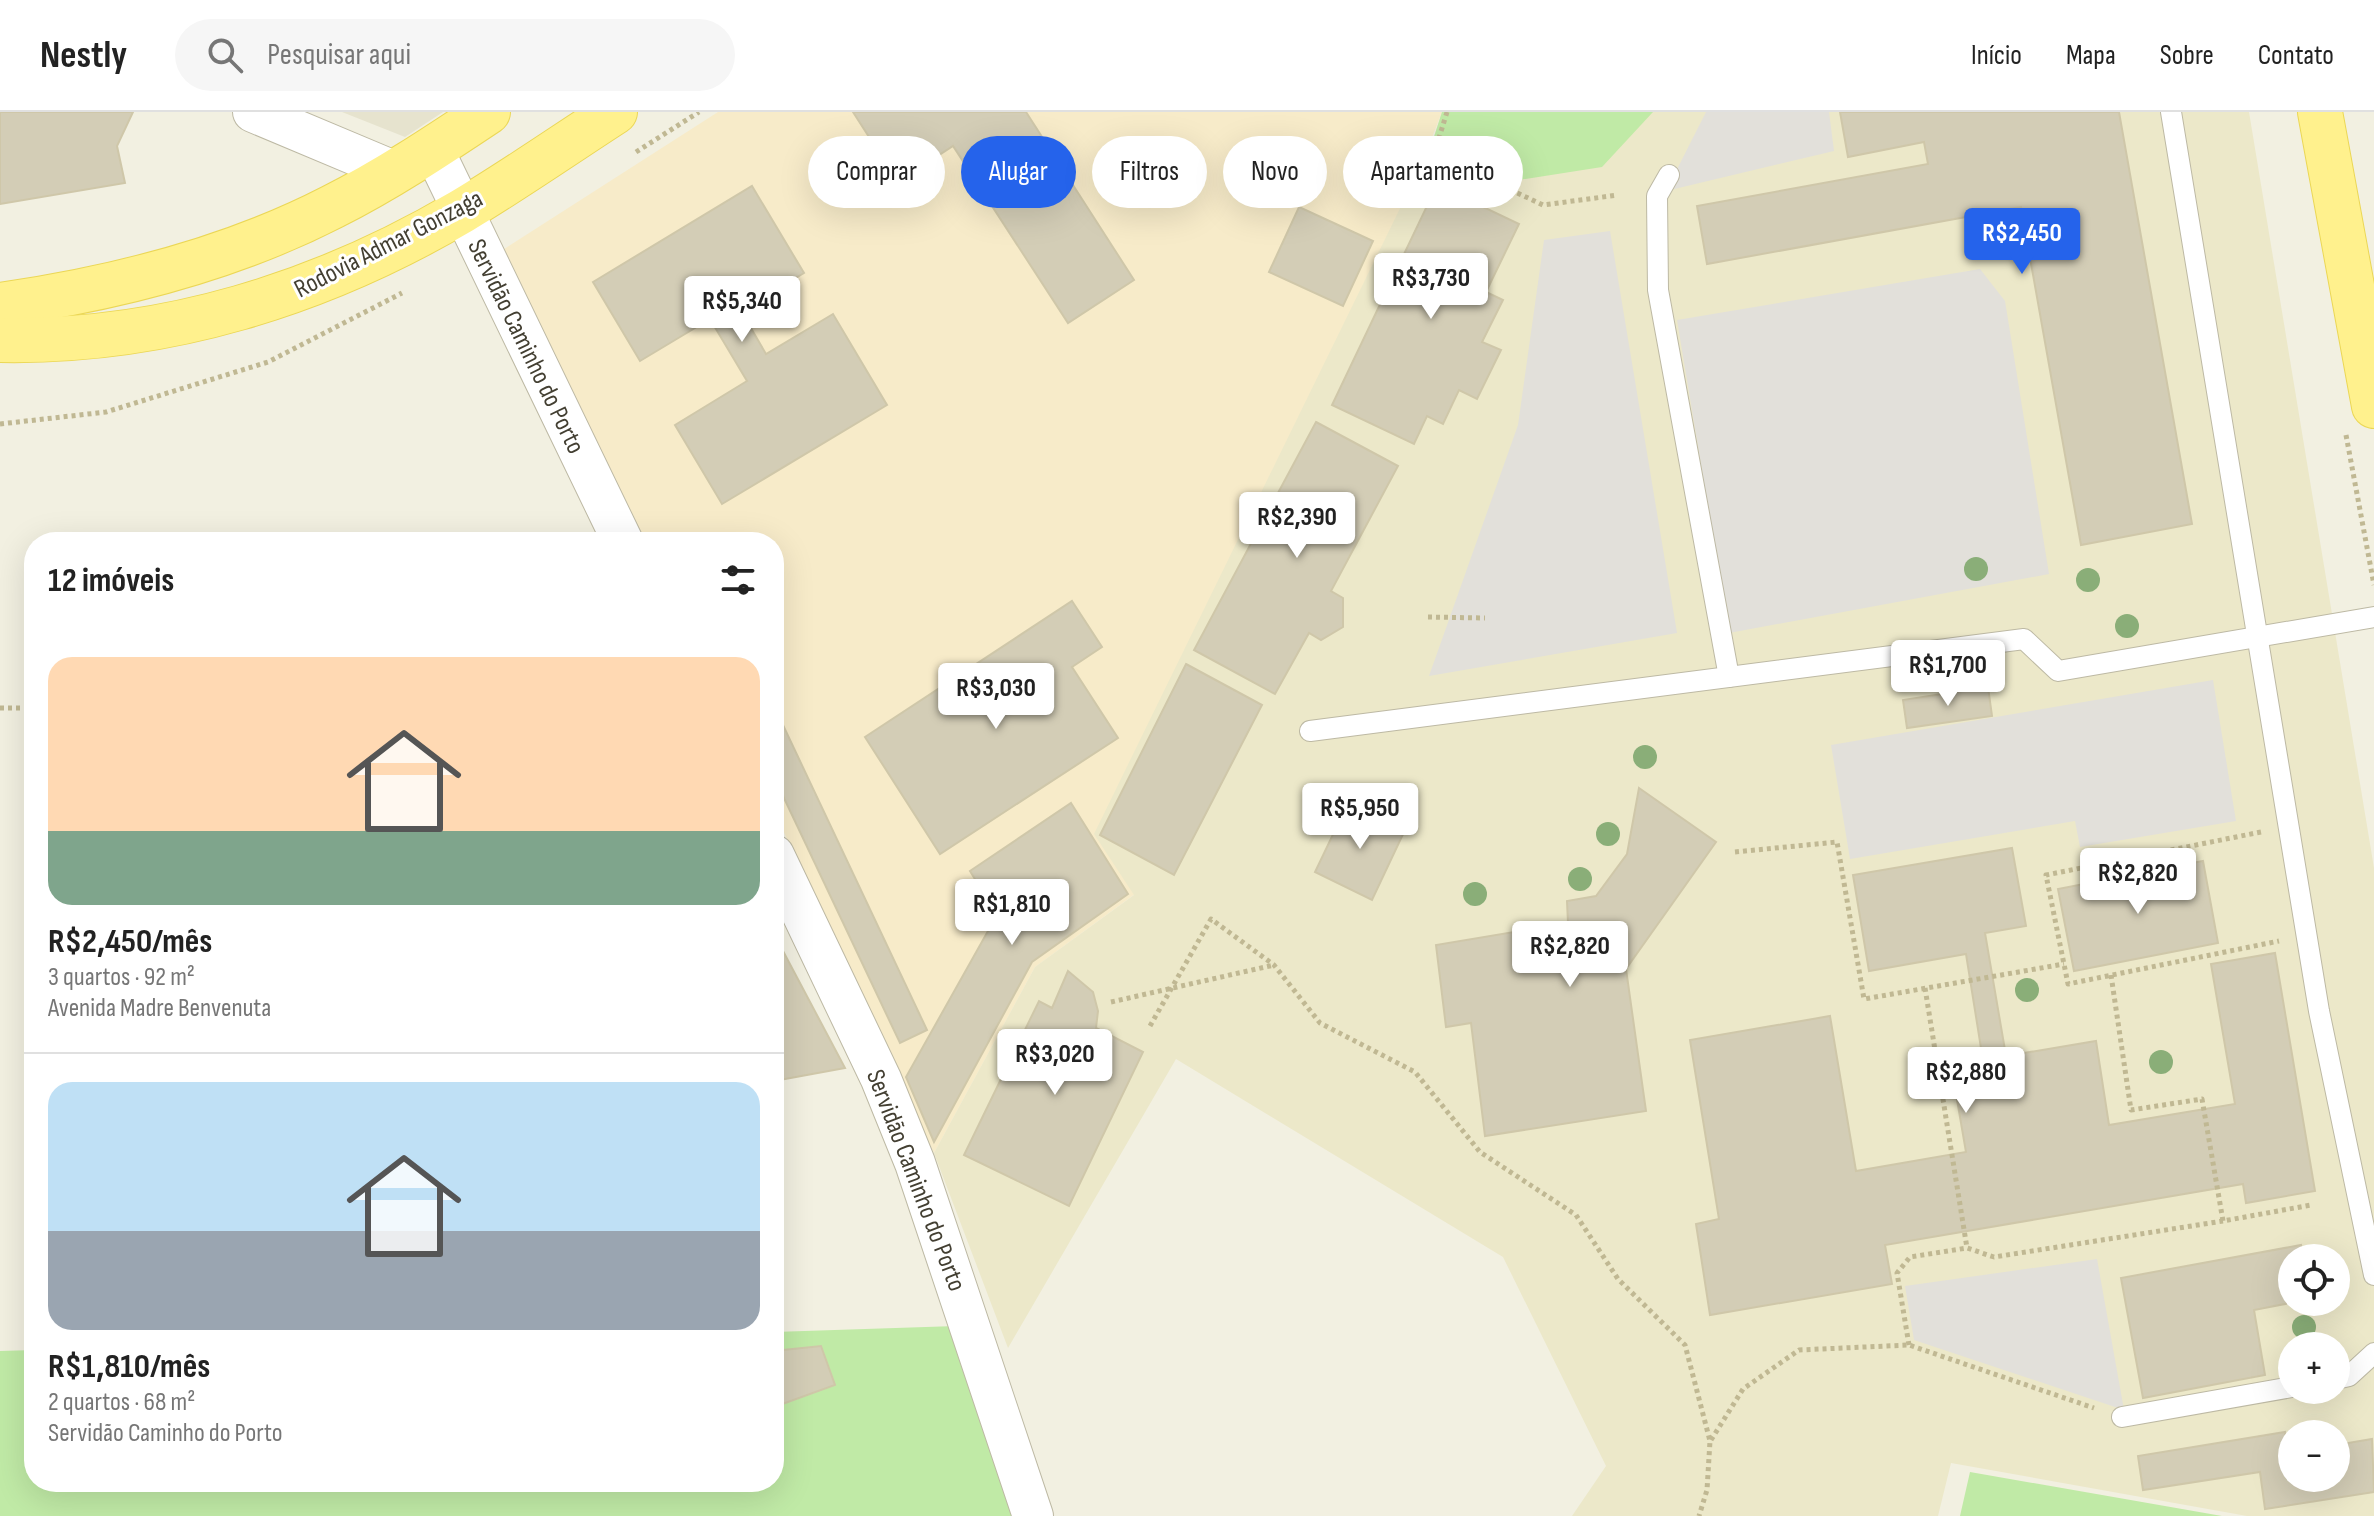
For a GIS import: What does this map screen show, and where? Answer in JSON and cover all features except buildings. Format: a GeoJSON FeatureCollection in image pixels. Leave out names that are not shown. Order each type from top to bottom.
{"type":"FeatureCollection","features":[{"type":"Feature","properties":{"kind":"main road"},"geometry":{"type":"LineString","coordinates":[[0,305],[159,272],[254,240],[331,208],[396,172],[488,112]]}},
{"type":"Feature","properties":{"kind":"main road","name":"Rodovia Admar Gonzaga"},"geometry":{"type":"LineString","coordinates":[[0,340],[44,341],[175,326],[277,299],[353,267],[461,212],[615,112]]}},
{"type":"Feature","properties":{"kind":"main road"},"geometry":{"type":"LineString","coordinates":[[2320,112],[2372,391]]}},
{"type":"Feature","properties":{"kind":"street"},"geometry":{"type":"LineString","coordinates":[[253,112],[396,172]]}},
{"type":"Feature","properties":{"kind":"street","name":"Servidão Caminho do Porto"},"geometry":{"type":"LineString","coordinates":[[433,149],[618,532]]}},
{"type":"Feature","properties":{"kind":"street","name":"Servidão Caminho do Porto"},"geometry":{"type":"LineString","coordinates":[[784,876],[881,1079],[915,1163],[1033,1516]]}},
{"type":"Feature","properties":{"kind":"lane"},"geometry":{"type":"LineString","coordinates":[[2171,112],[2319,1011],[2374,1275]]}},
{"type":"Feature","properties":{"kind":"lane"},"geometry":{"type":"LineString","coordinates":[[1669,175],[1657,196],[1658,290],[1729,677]]}},
{"type":"Feature","properties":{"kind":"lane"},"geometry":{"type":"LineString","coordinates":[[1310,731],[2024,639],[2058,671],[2374,617]]}},
{"type":"Feature","properties":{"kind":"lane"},"geometry":{"type":"LineString","coordinates":[[2350,1375],[2374,1353]]}},
{"type":"Feature","properties":{"kind":"lane"},"geometry":{"type":"LineString","coordinates":[[2122,1417],[2278,1389]]}},
{"type":"Feature","properties":{"kind":"path"},"geometry":{"type":"LineString","coordinates":[[1447,112],[1434,154],[1447,161],[1543,205],[1618,195]]}},
{"type":"Feature","properties":{"kind":"path"},"geometry":{"type":"LineString","coordinates":[[1428,617],[1485,618]]}},
{"type":"Feature","properties":{"kind":"path"},"geometry":{"type":"LineString","coordinates":[[0,708],[24,708]]}},
{"type":"Feature","properties":{"kind":"path"},"geometry":{"type":"LineString","coordinates":[[2262,832],[2046,875],[2068,984],[2281,941]]}},
{"type":"Feature","properties":{"kind":"path"},"geometry":{"type":"LineString","coordinates":[[1735,852],[1837,842],[1864,999],[2064,964]]}},
{"type":"Feature","properties":{"kind":"path"},"geometry":{"type":"LineString","coordinates":[[1150,1026],[1211,919],[1274,965],[1320,1023],[1415,1072],[1480,1152],[1576,1215],[1618,1279],[1685,1345],[1710,1441],[1707,1490],[1699,1516]]}},
{"type":"Feature","properties":{"kind":"path"},"geometry":{"type":"LineString","coordinates":[[1111,1002],[1274,965]]}},
{"type":"Feature","properties":{"kind":"path"},"geometry":{"type":"LineString","coordinates":[[2111,975],[2131,1110],[2202,1099],[2223,1221]]}},
{"type":"Feature","properties":{"kind":"path"},"geometry":{"type":"LineString","coordinates":[[1925,988],[1967,1248]]}},
{"type":"Feature","properties":{"kind":"path"},"geometry":{"type":"LineString","coordinates":[[1909,1345],[1897,1273],[1910,1257],[1967,1248],[1994,1257],[2311,1205]]}},
{"type":"Feature","properties":{"kind":"path"},"geometry":{"type":"LineString","coordinates":[[1710,1441],[1743,1389],[1799,1350],[1909,1345],[2122,1417]]}},
{"type":"Feature","properties":{"kind":"shaded area"},"geometry":{"type":"Polygon","coordinates":[[[342,112],[443,112],[405,137],[342,112]]]}},
{"type":"Feature","properties":{"kind":"shaded area"},"geometry":{"type":"Polygon","coordinates":[[[718,112],[1442,112],[1433,136],[1343,136],[1343,208],[1404,208],[1135,894],[1035,967],[934,1153],[784,832],[784,532],[640,532],[501,251],[718,112]]]}},
{"type":"Feature","properties":{"kind":"shaded area"},"geometry":{"type":"Polygon","coordinates":[[[1442,112],[2249,112],[2374,868],[2374,1516],[2247,1516],[1951,1463],[1938,1516],[1572,1516],[1606,1466],[1503,1257],[1176,1059],[1008,1348],[934,1153],[1035,967],[1134,895],[1094,834],[1400,208],[1523,208],[1523,136],[1434,136],[1442,112]]]}},
{"type":"Feature","properties":{"kind":"shaded area"},"geometry":{"type":"Polygon","coordinates":[[[1706,112],[1829,112],[1834,151],[1666,191],[1706,112]]]}},
{"type":"Feature","properties":{"kind":"shaded area"},"geometry":{"type":"Polygon","coordinates":[[[1610,231],[1677,633],[1429,676],[1518,425],[1544,240],[1610,231]]]}},
{"type":"Feature","properties":{"kind":"shaded area"},"geometry":{"type":"Polygon","coordinates":[[[1980,269],[2005,301],[2049,574],[1729,633],[1677,320],[1980,269]]]}},
{"type":"Feature","properties":{"kind":"shaded area"},"geometry":{"type":"Polygon","coordinates":[[[2213,680],[2236,821],[2080,847],[2075,821],[1850,859],[1831,745],[2213,680]]]}},
{"type":"Feature","properties":{"kind":"shaded area"},"geometry":{"type":"Polygon","coordinates":[[[2097,1259],[2124,1410],[1914,1340],[1905,1286],[2097,1259]]]}},
{"type":"Feature","properties":{"kind":"green space"},"geometry":{"type":"Polygon","coordinates":[[[1442,112],[1653,112],[1602,167],[1523,179],[1523,136],[1434,136],[1442,112]]]}},
{"type":"Feature","properties":{"kind":"green space"},"geometry":{"type":"Polygon","coordinates":[[[956,1326],[1018,1516],[0,1516],[0,1351],[24,1350],[24,1492],[784,1492],[784,1332],[956,1326]]]}},
{"type":"Feature","properties":{"kind":"green space"},"geometry":{"type":"Polygon","coordinates":[[[1970,1472],[2222,1516],[1960,1516],[1970,1472]]]}}]}
